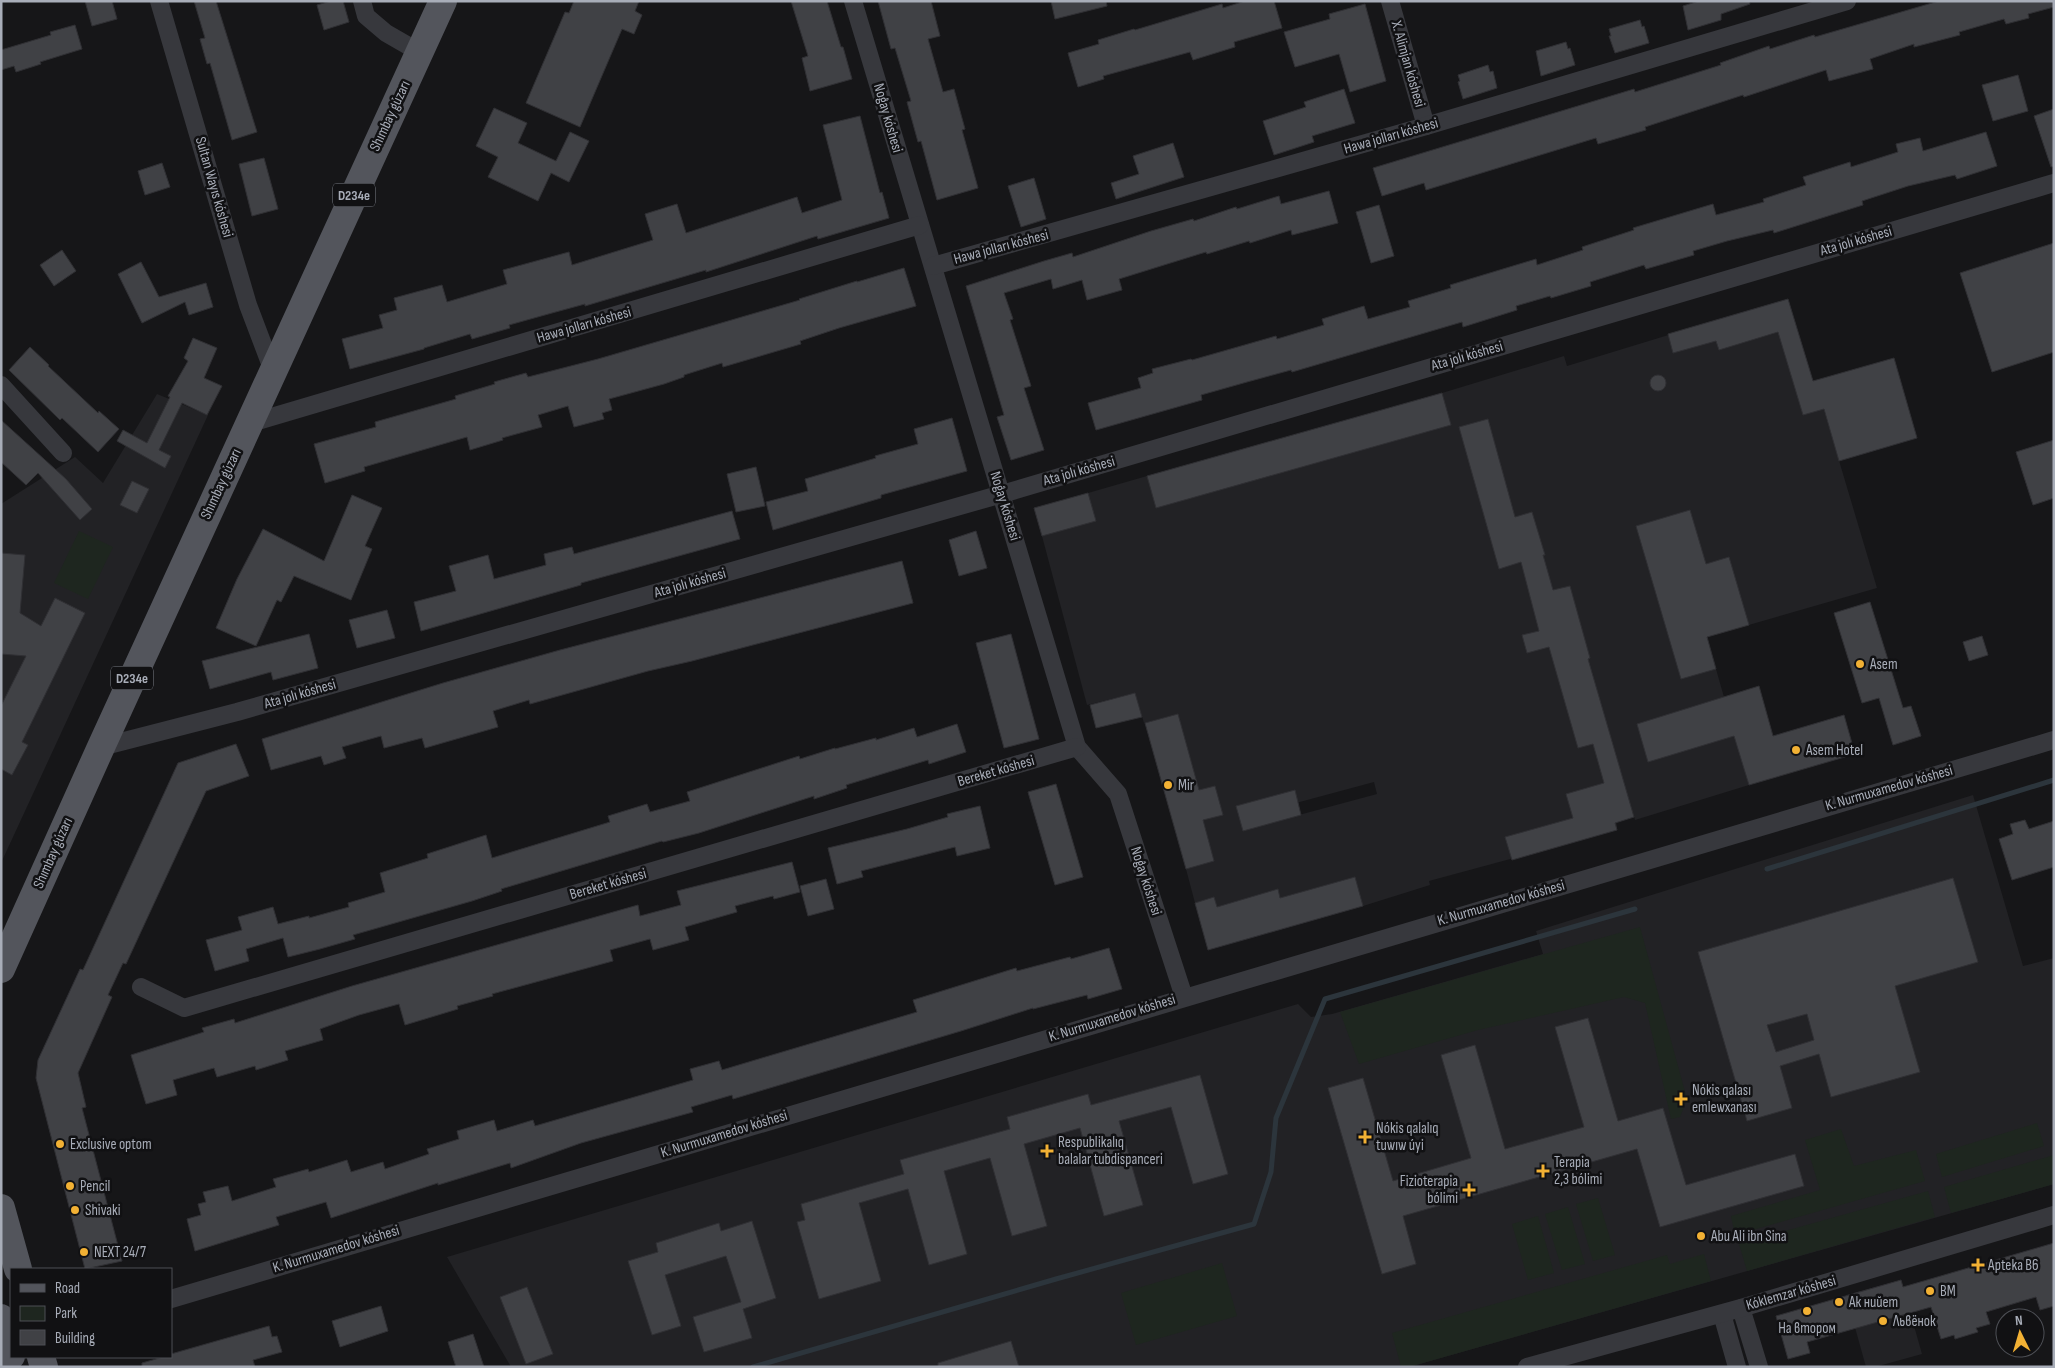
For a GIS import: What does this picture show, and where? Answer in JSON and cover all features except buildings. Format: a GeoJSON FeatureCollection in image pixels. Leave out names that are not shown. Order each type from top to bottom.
{"type":"FeatureCollection","features":[{"type":"Feature","properties":{"kind":"main road","name":"Shımbay gúzarı"},"geometry":{"type":"LineString","coordinates":[[1,969],[442,1]]}},
{"type":"Feature","properties":{"kind":"main road"},"geometry":{"type":"LineString","coordinates":[[1,1208],[18,1268]]}},
{"type":"Feature","properties":{"kind":"main road"},"geometry":{"type":"LineString","coordinates":[[1,1318],[10,1352]]}},
{"type":"Feature","properties":{"kind":"street","name":"Sultan Wayıs kóshesi"},"geometry":{"type":"LineString","coordinates":[[159,1],[248,305],[274,371]]}},
{"type":"Feature","properties":{"kind":"street"},"geometry":{"type":"LineString","coordinates":[[362,1],[366,16],[386,33],[419,52]]}},
{"type":"Feature","properties":{"kind":"street","name":"Noǵay kóshesi"},"geometry":{"type":"LineString","coordinates":[[853,1],[1077,747],[1118,794],[1184,997]]}},
{"type":"Feature","properties":{"kind":"street","name":"X. Alimjan kóshesi"},"geometry":{"type":"LineString","coordinates":[[1390,1],[1426,126]]}},
{"type":"Feature","properties":{"kind":"street","name":"Hawa jolları kóshesi"},"geometry":{"type":"LineString","coordinates":[[933,266],[1426,126],[1847,1]]}},
{"type":"Feature","properties":{"kind":"street","name":"Ata jolı kóshesi"},"geometry":{"type":"LineString","coordinates":[[101,747],[237,712],[1002,494],[2054,183]]}},
{"type":"Feature","properties":{"kind":"street","name":"Hawa jolları kóshesi"},"geometry":{"type":"LineString","coordinates":[[248,424],[920,225]]}},
{"type":"Feature","properties":{"kind":"street"},"geometry":{"type":"LineString","coordinates":[[1,385],[63,453]]}},
{"type":"Feature","properties":{"kind":"street","name":"K. Nurmuxamedov kóshesi"},"geometry":{"type":"LineString","coordinates":[[172,1298],[2054,740]]}},
{"type":"Feature","properties":{"kind":"street","name":"Bereket kóshesi"},"geometry":{"type":"LineString","coordinates":[[141,987],[184,1008],[1077,747]]}},
{"type":"Feature","properties":{"kind":"street","name":"Kóklemzar kóshesi"},"geometry":{"type":"LineString","coordinates":[[1527,1367],[1722,1314],[2054,1215]]}},
{"type":"Feature","properties":{"kind":"street"},"geometry":{"type":"LineString","coordinates":[[1741,1308],[1759,1367]]}},
{"type":"Feature","properties":{"kind":"street"},"geometry":{"type":"LineString","coordinates":[[1722,1314],[1738,1367]]}},
{"type":"Feature","properties":{"kind":"shaded area"},"geometry":{"type":"Polygon","coordinates":[[[1711,322],[1719,350],[1796,327],[1813,381],[1815,380],[1877,588],[1707,637],[1671,516],[1636,526],[1681,679],[1716,669],[1749,785],[1635,820],[1611,740],[1617,830],[1429,881],[1430,885],[1363,906],[1355,877],[1280,898],[1278,889],[1217,907],[1214,897],[1195,903],[1186,869],[1214,861],[1203,820],[1223,815],[1215,786],[1199,790],[1178,714],[1144,723],[1135,693],[1087,705],[1042,536],[1095,521],[1088,493],[1147,476],[1156,508],[1451,425],[1442,393],[1564,356],[1567,366],[1711,322]],[[1570,586],[1555,590],[1576,663],[1590,658],[1570,586]],[[1374,782],[1240,818],[1243,830],[1377,794],[1374,782]]]}},
{"type":"Feature","properties":{"kind":"shaded area"},"geometry":{"type":"Polygon","coordinates":[[[157,394],[208,415],[1,863],[1,504],[75,457],[103,483],[157,394]]]}},
{"type":"Feature","properties":{"kind":"shaded area"},"geometry":{"type":"Polygon","coordinates":[[[1973,795],[2023,966],[2054,958],[2054,1184],[1409,1367],[511,1367],[447,1257],[1298,1004],[1311,1017],[1332,1014],[1543,954],[1536,931],[1973,795]]]}},
{"type":"Feature","properties":{"kind":"shaded area","name":"Львёнок"},"geometry":{"type":"Polygon","coordinates":[[[1901,1280],[1922,1354],[1875,1367],[1866,1367],[1846,1295],[1901,1280]]]}},
{"type":"Feature","properties":{"kind":"green space"},"geometry":{"type":"Polygon","coordinates":[[[79,531],[113,547],[88,599],[54,583],[79,531]]]}},
{"type":"Feature","properties":{"kind":"green space"},"geometry":{"type":"Polygon","coordinates":[[[1640,927],[1687,1099],[1680,1117],[1671,1119],[1645,1003],[1624,997],[1478,1030],[1359,1064],[1340,1012],[1640,927]]]}},
{"type":"Feature","properties":{"kind":"green space"},"geometry":{"type":"Polygon","coordinates":[[[2037,1123],[2044,1146],[1942,1177],[1936,1154],[2037,1123]]]}},
{"type":"Feature","properties":{"kind":"green space"},"geometry":{"type":"Polygon","coordinates":[[[1841,1129],[1854,1166],[1916,1150],[1925,1181],[1735,1235],[1731,1216],[1820,1190],[1805,1140],[1841,1129]]]}},
{"type":"Feature","properties":{"kind":"green space"},"geometry":{"type":"Polygon","coordinates":[[[2054,1155],[2054,1184],[1951,1213],[1944,1187],[2054,1155]]]}},
{"type":"Feature","properties":{"kind":"green space"},"geometry":{"type":"Polygon","coordinates":[[[1928,1191],[1935,1217],[1747,1271],[1739,1244],[1928,1191]]]}},
{"type":"Feature","properties":{"kind":"green space"},"geometry":{"type":"Polygon","coordinates":[[[1598,1198],[1615,1255],[1593,1261],[1576,1204],[1598,1198]]]}},
{"type":"Feature","properties":{"kind":"green space"},"geometry":{"type":"Polygon","coordinates":[[[1568,1207],[1585,1264],[1562,1270],[1545,1214],[1568,1207]]]}},
{"type":"Feature","properties":{"kind":"green space"},"geometry":{"type":"Polygon","coordinates":[[[1538,1216],[1554,1273],[1528,1280],[1512,1224],[1538,1216]]]}},
{"type":"Feature","properties":{"kind":"green space"},"geometry":{"type":"Polygon","coordinates":[[[1704,1254],[1711,1281],[1409,1367],[1401,1367],[1392,1333],[1667,1255],[1670,1264],[1704,1254]]]}},
{"type":"Feature","properties":{"kind":"green space"},"geometry":{"type":"Polygon","coordinates":[[[1222,1263],[1237,1316],[1136,1345],[1121,1293],[1222,1263]]]}},
{"type":"Feature","properties":{"kind":"waterway"},"geometry":{"type":"LineString","coordinates":[[1767,869],[2054,780]]}},
{"type":"Feature","properties":{"kind":"waterway"},"geometry":{"type":"LineString","coordinates":[[753,1367],[1254,1224],[1271,1172],[1276,1118],[1325,999],[1635,909]]}},
{"type":"Feature","properties":{"kind":"place","name":"Asem"},"geometry":{"type":"Point","coordinates":[1860,664]}},
{"type":"Feature","properties":{"kind":"place","name":"Asem Hotel"},"geometry":{"type":"Point","coordinates":[1796,750]}},
{"type":"Feature","properties":{"kind":"place","name":"Mir"},"geometry":{"type":"Point","coordinates":[1168,785]}},
{"type":"Feature","properties":{"kind":"place","name":"Nókis qalası emlewxanası"},"geometry":{"type":"Point","coordinates":[1681,1099]}},
{"type":"Feature","properties":{"kind":"place","name":"Nókis qalalıq tuwıw úyi"},"geometry":{"type":"Point","coordinates":[1365,1137]}},
{"type":"Feature","properties":{"kind":"place","name":"Exclusive optom"},"geometry":{"type":"Point","coordinates":[60,1144]}},
{"type":"Feature","properties":{"kind":"place","name":"Respublikalıq balalar tubdispanceri"},"geometry":{"type":"Point","coordinates":[1047,1151]}},
{"type":"Feature","properties":{"kind":"place","name":"Terapia 2,3 bólimi"},"geometry":{"type":"Point","coordinates":[1543,1171]}},
{"type":"Feature","properties":{"kind":"place","name":"Pencil"},"geometry":{"type":"Point","coordinates":[70,1186]}},
{"type":"Feature","properties":{"kind":"place","name":"Fizioterapia bólimi"},"geometry":{"type":"Point","coordinates":[1469,1190]}},
{"type":"Feature","properties":{"kind":"place","name":"Shivaki"},"geometry":{"type":"Point","coordinates":[75,1210]}},
{"type":"Feature","properties":{"kind":"place","name":"Abu Ali ibn Sina"},"geometry":{"type":"Point","coordinates":[1701,1236]}},
{"type":"Feature","properties":{"kind":"place","name":"NEXT 24/7"},"geometry":{"type":"Point","coordinates":[84,1252]}},
{"type":"Feature","properties":{"kind":"place","name":"Apteka B6"},"geometry":{"type":"Point","coordinates":[1978,1265]}},
{"type":"Feature","properties":{"kind":"place","name":"BM"},"geometry":{"type":"Point","coordinates":[1930,1291]}},
{"type":"Feature","properties":{"kind":"place","name":"Ак нийет"},"geometry":{"type":"Point","coordinates":[1839,1302]}},
{"type":"Feature","properties":{"kind":"place","name":"На втором"},"geometry":{"type":"Point","coordinates":[1807,1311]}},
{"type":"Feature","properties":{"kind":"place","name":"Львёнок"},"geometry":{"type":"Point","coordinates":[1883,1321]}}]}
